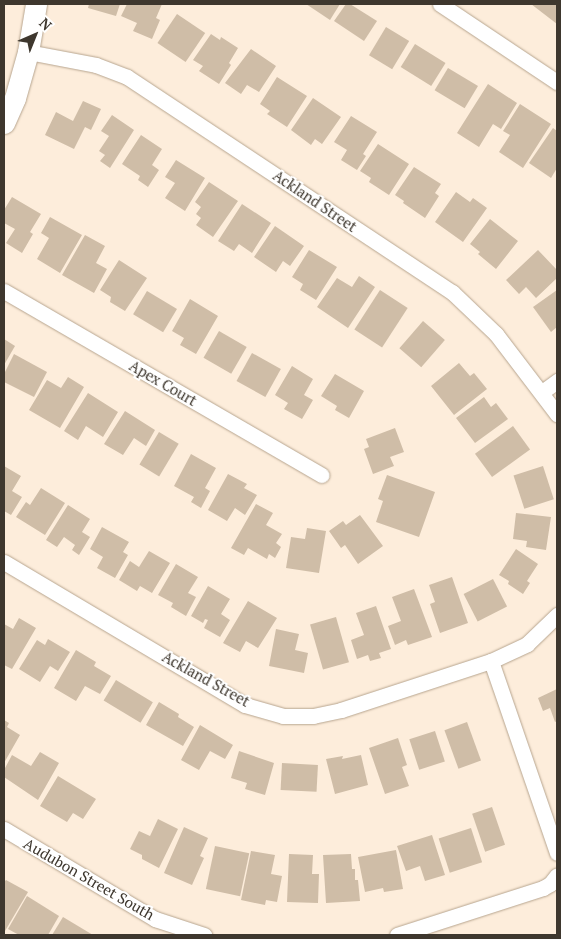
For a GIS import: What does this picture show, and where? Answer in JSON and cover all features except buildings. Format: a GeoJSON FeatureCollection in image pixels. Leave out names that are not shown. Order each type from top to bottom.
{"type":"FeatureCollection","features":[{"type":"Feature","properties":{"kind":"street"},"geometry":{"type":"LineString","coordinates":[[4,123],[15,98],[28,52],[36,4]]}},
{"type":"Feature","properties":{"kind":"street"},"geometry":{"type":"LineString","coordinates":[[440,4],[557,82]]}},
{"type":"Feature","properties":{"kind":"street","name":"Ackland Street"},"geometry":{"type":"LineString","coordinates":[[28,52],[96,65],[127,77],[452,292],[496,334],[557,414]]}},
{"type":"Feature","properties":{"kind":"street","name":"Apex Court"},"geometry":{"type":"LineString","coordinates":[[4,291],[322,475]]}},
{"type":"Feature","properties":{"kind":"street"},"geometry":{"type":"LineString","coordinates":[[542,392],[557,381]]}},
{"type":"Feature","properties":{"kind":"street","name":"Ackland Street"},"geometry":{"type":"LineString","coordinates":[[4,562],[245,705],[283,716],[313,716],[341,710],[491,661],[527,644],[557,615]]}},
{"type":"Feature","properties":{"kind":"street"},"geometry":{"type":"LineString","coordinates":[[491,661],[557,853]]}},
{"type":"Feature","properties":{"kind":"street","name":"Audubon Street South"},"geometry":{"type":"LineString","coordinates":[[4,829],[155,919],[204,935]]}},
{"type":"Feature","properties":{"kind":"street"},"geometry":{"type":"LineString","coordinates":[[398,935],[543,888],[550,884],[557,875]]}}]}
